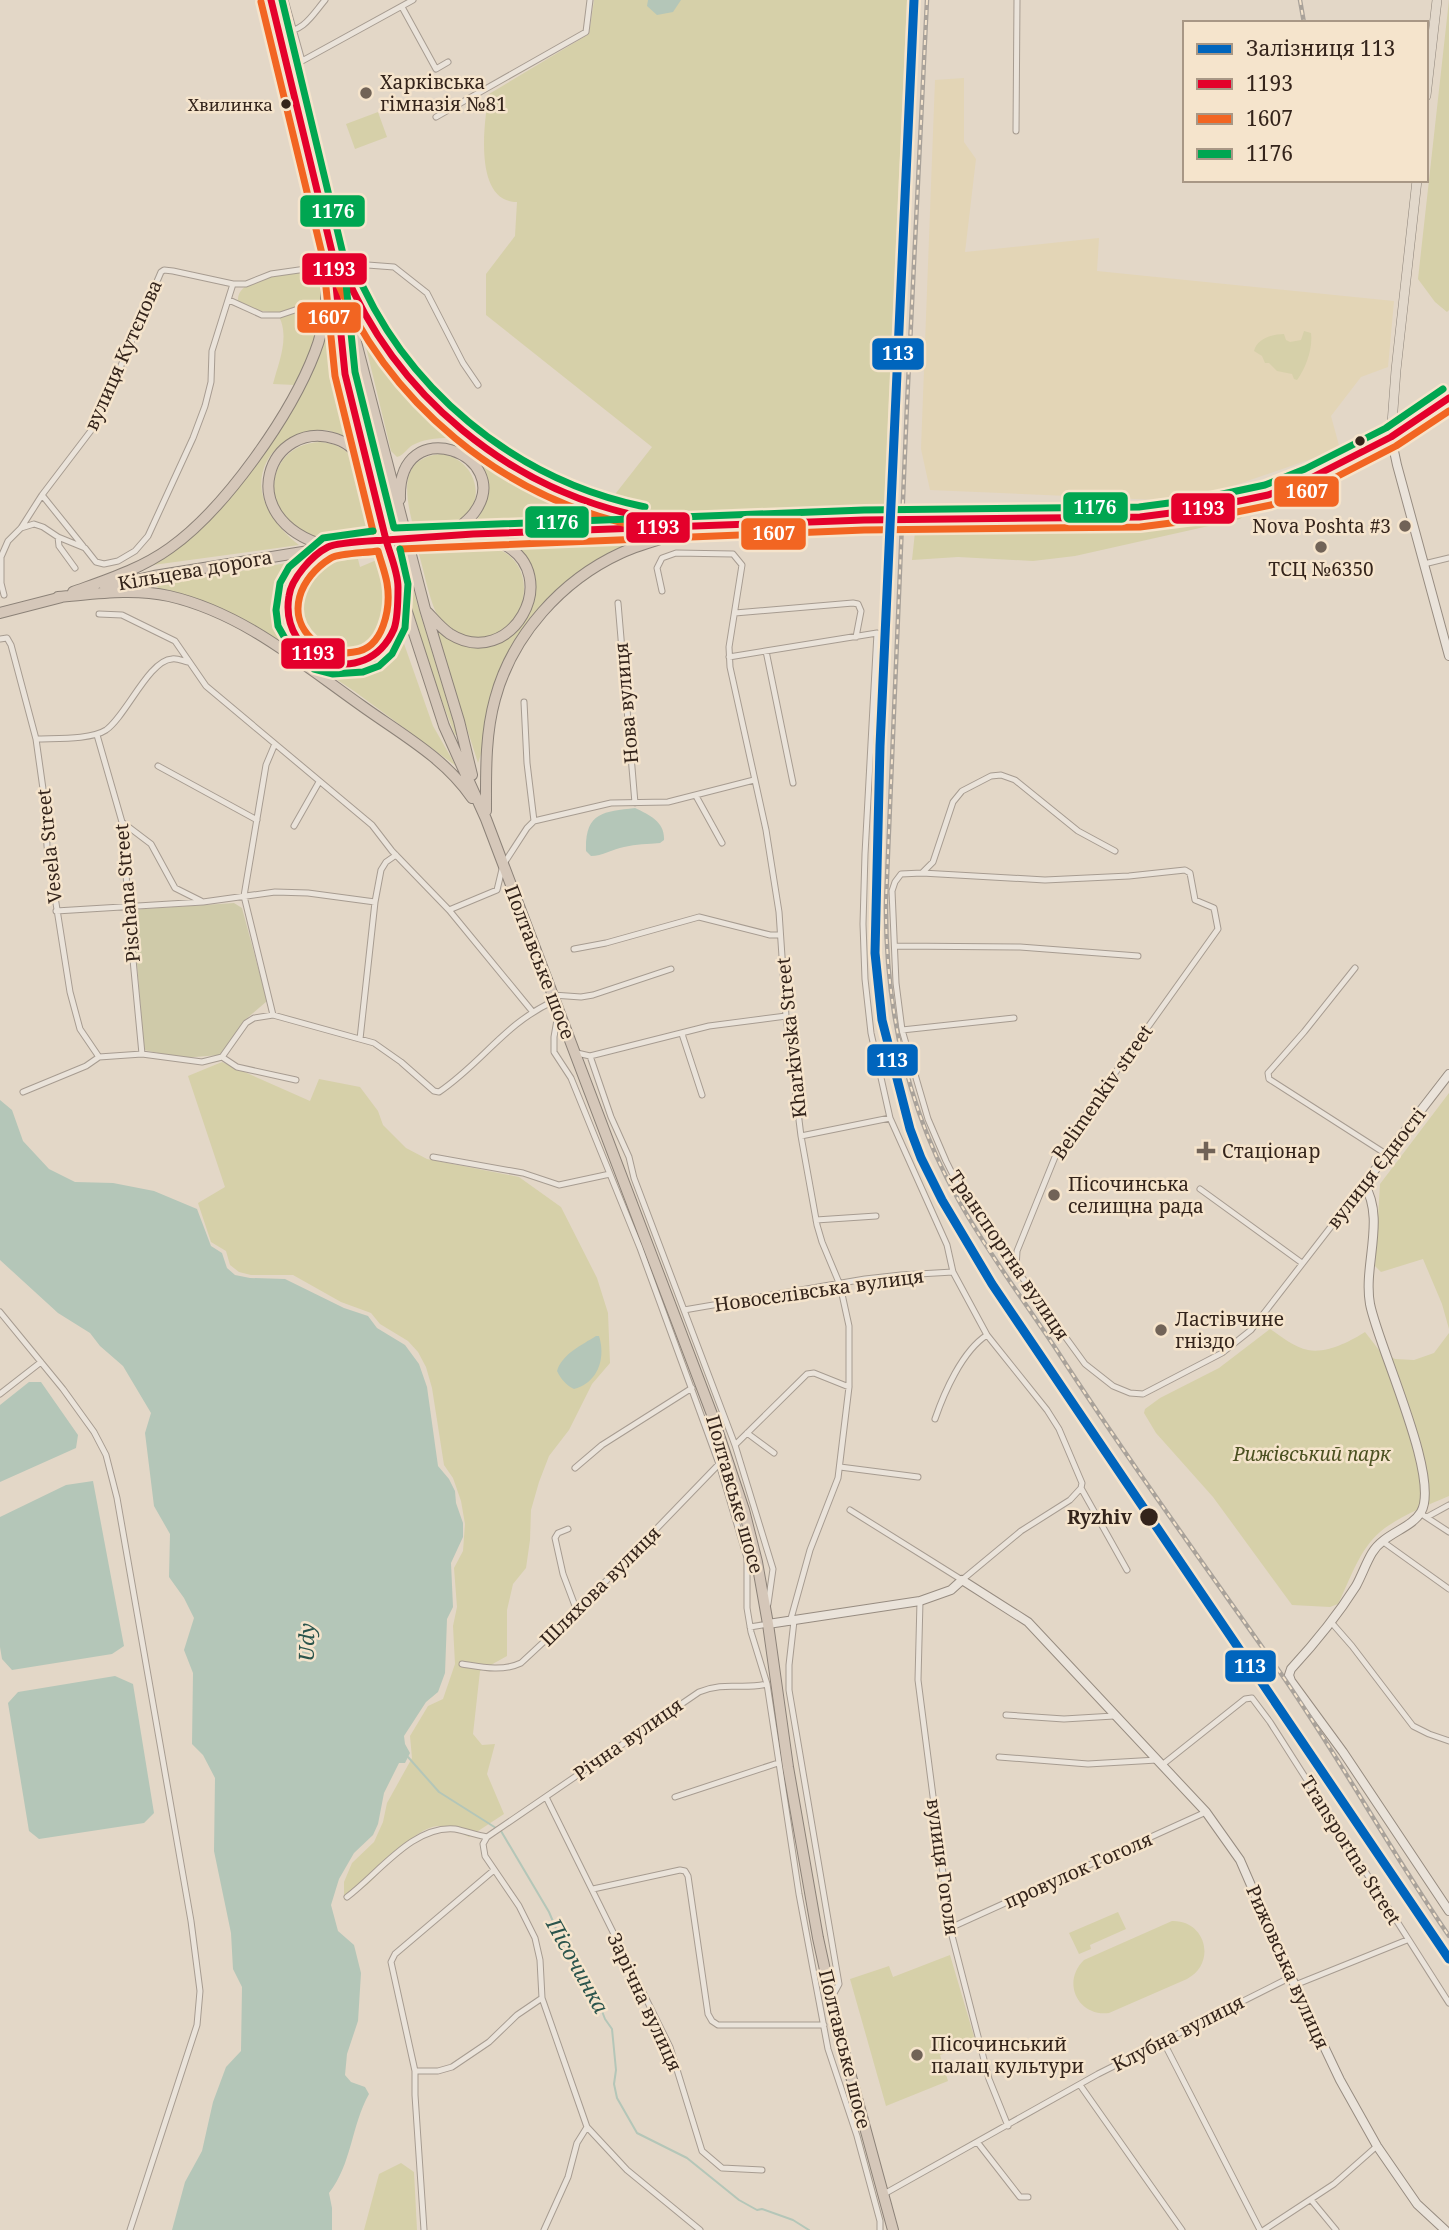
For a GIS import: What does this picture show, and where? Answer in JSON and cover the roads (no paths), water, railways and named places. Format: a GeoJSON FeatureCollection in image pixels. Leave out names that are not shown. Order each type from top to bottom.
{"type":"FeatureCollection","features":[{"type":"Feature","properties":{"kind":"highway"},"geometry":{"type":"LineString","coordinates":[[328,237],[401,520],[459,721],[479,801]]}},
{"type":"Feature","properties":{"kind":"highway"},"geometry":{"type":"LineString","coordinates":[[58,597],[122,575],[170,548],[208,514],[248,466],[293,398],[316,351],[334,262]]}},
{"type":"Feature","properties":{"kind":"highway"},"geometry":{"type":"LineString","coordinates":[[334,262],[345,374],[398,584],[444,726],[479,801]]}},
{"type":"Feature","properties":{"kind":"highway"},"geometry":{"type":"LineString","coordinates":[[334,262],[394,359],[453,421],[517,471],[561,492],[609,510],[648,519],[705,525]]}},
{"type":"Feature","properties":{"kind":"highway"},"geometry":{"type":"LineString","coordinates":[[450,535],[864,520],[1140,517],[1229,505],[1268,495],[1310,479],[1391,437],[1449,398]]}},
{"type":"Feature","properties":{"kind":"highway"},"geometry":{"type":"LineString","coordinates":[[374,493],[360,458],[340,441],[314,436],[297,441],[282,451],[272,466],[268,484],[273,510],[289,530],[328,547],[297,574],[290,587],[286,611],[293,633],[307,652],[320,660],[334,664],[361,662],[373,657],[383,648],[395,627],[398,584]]}},
{"type":"Feature","properties":{"kind":"highway"},"geometry":{"type":"LineString","coordinates":[[401,520],[400,488],[406,467],[413,458],[433,448],[455,450],[473,462],[482,483],[482,494],[473,514],[450,535]]}},
{"type":"Feature","properties":{"kind":"highway"},"geometry":{"type":"LineString","coordinates":[[486,819],[486,757],[495,698],[516,650],[537,619],[577,579],[621,553],[705,525]]}},
{"type":"Feature","properties":{"kind":"highway"},"geometry":{"type":"LineString","coordinates":[[425,609],[452,635],[474,642],[498,638],[508,632],[524,615],[528,604],[529,580],[520,559],[502,543],[473,534]]}},
{"type":"Feature","properties":{"kind":"highway","name":"Кільцева дорога"},"geometry":{"type":"LineString","coordinates":[[0,613],[154,576],[328,547],[450,535]]}},
{"type":"Feature","properties":{"kind":"highway"},"geometry":{"type":"LineString","coordinates":[[58,597],[125,591],[167,596],[211,608],[255,631],[425,751],[458,778],[486,819]]}},
{"type":"Feature","properties":{"kind":"highway","name":"Полтавське шосе"},"geometry":{"type":"LineString","coordinates":[[479,801],[717,1428],[744,1510],[766,1611],[803,1855],[831,1998],[893,2230]]}},
{"type":"Feature","properties":{"kind":"main road"},"geometry":{"type":"LineString","coordinates":[[271,0],[328,237]]}},
{"type":"Feature","properties":{"kind":"main road"},"geometry":{"type":"LineString","coordinates":[[1428,79],[1437,0]]}},
{"type":"Feature","properties":{"kind":"main road"},"geometry":{"type":"LineString","coordinates":[[1391,437],[1418,182]]}},
{"type":"Feature","properties":{"kind":"street"},"geometry":{"type":"LineString","coordinates":[[285,0],[302,61]]}},
{"type":"Feature","properties":{"kind":"street"},"geometry":{"type":"LineString","coordinates":[[280,34],[295,32],[304,26],[325,0]]}},
{"type":"Feature","properties":{"kind":"street"},"geometry":{"type":"LineString","coordinates":[[287,65],[302,61],[413,0]]}},
{"type":"Feature","properties":{"kind":"street"},"geometry":{"type":"LineString","coordinates":[[436,117],[586,32],[590,0]]}},
{"type":"Feature","properties":{"kind":"street"},"geometry":{"type":"LineString","coordinates":[[1016,131],[1017,0]]}},
{"type":"Feature","properties":{"kind":"street"},"geometry":{"type":"LineString","coordinates":[[402,7],[436,69],[448,62]]}},
{"type":"Feature","properties":{"kind":"street"},"geometry":{"type":"LineString","coordinates":[[42,495],[96,562],[104,564],[118,561],[135,551],[148,537],[193,438],[211,382],[212,351],[233,284],[246,284],[271,274],[334,262],[394,267],[427,293],[463,363],[478,385]]}},
{"type":"Feature","properties":{"kind":"street","name":"вулиця Кутєпова"},"geometry":{"type":"LineString","coordinates":[[5,595],[1,583],[1,556],[10,539],[21,528],[42,495],[96,424],[161,272],[173,271],[233,284]]}},
{"type":"Feature","properties":{"kind":"street"},"geometry":{"type":"LineString","coordinates":[[229,300],[262,314],[280,316],[301,308],[326,307]]}},
{"type":"Feature","properties":{"kind":"street"},"geometry":{"type":"LineString","coordinates":[[1391,437],[1396,465],[1449,656]]}},
{"type":"Feature","properties":{"kind":"street"},"geometry":{"type":"LineString","coordinates":[[21,528],[34,524],[85,548]]}},
{"type":"Feature","properties":{"kind":"street"},"geometry":{"type":"LineString","coordinates":[[58,537],[59,546],[75,568]]}},
{"type":"Feature","properties":{"kind":"street","name":"Kharkivska Street"},"geometry":{"type":"LineString","coordinates":[[662,591],[657,568],[662,558],[676,553],[733,554],[740,560],[743,571],[729,657],[766,830],[801,1136],[816,1220],[840,1285],[849,1326],[849,1387],[840,1467],[810,1550],[792,1622],[789,1665],[789,1690],[839,1984],[831,1998]]}},
{"type":"Feature","properties":{"kind":"street"},"geometry":{"type":"LineString","coordinates":[[1423,564],[1449,558]]}},
{"type":"Feature","properties":{"kind":"street","name":"Нова вулиця"},"geometry":{"type":"LineString","coordinates":[[618,603],[635,803]]}},
{"type":"Feature","properties":{"kind":"street"},"geometry":{"type":"LineString","coordinates":[[729,657],[856,637],[861,611],[858,604],[853,603],[735,613]]}},
{"type":"Feature","properties":{"kind":"street","name":"Полтавське шосе"},"geometry":{"type":"LineString","coordinates":[[99,614],[122,615],[175,641],[205,686],[372,825],[396,855],[449,910],[532,1011]]}},
{"type":"Feature","properties":{"kind":"street","name":"Транспортна вулиця"},"geometry":{"type":"LineString","coordinates":[[856,637],[877,634],[864,854],[863,924],[871,1033],[890,1118],[947,1245],[953,1272],[987,1335],[1059,1429],[1082,1483],[1081,1488],[1127,1570]]}},
{"type":"Feature","properties":{"kind":"street","name":"Vesela Street"},"geometry":{"type":"LineString","coordinates":[[0,639],[7,638],[11,645],[36,739],[45,803],[47,846],[70,992],[80,1029],[99,1057]]}},
{"type":"Feature","properties":{"kind":"street"},"geometry":{"type":"LineString","coordinates":[[766,651],[793,783]]}},
{"type":"Feature","properties":{"kind":"street"},"geometry":{"type":"LineString","coordinates":[[36,739],[97,735],[117,720],[143,682],[163,662],[175,659],[188,662]]}},
{"type":"Feature","properties":{"kind":"street"},"geometry":{"type":"LineString","coordinates":[[524,702],[527,763],[534,802],[534,821]]}},
{"type":"Feature","properties":{"kind":"street","name":"Pischana Street"},"geometry":{"type":"LineString","coordinates":[[97,735],[122,822],[142,1054]]}},
{"type":"Feature","properties":{"kind":"street"},"geometry":{"type":"LineString","coordinates":[[273,1015],[244,896],[266,765],[274,746]]}},
{"type":"Feature","properties":{"kind":"street"},"geometry":{"type":"LineString","coordinates":[[158,766],[257,820]]}},
{"type":"Feature","properties":{"kind":"street"},"geometry":{"type":"LineString","coordinates":[[922,873],[933,862],[953,802],[962,790],[991,776],[1001,775],[1015,780],[1078,831],[1115,851]]}},
{"type":"Feature","properties":{"kind":"street"},"geometry":{"type":"LineString","coordinates":[[503,864],[534,821],[611,803],[668,802],[754,780]]}},
{"type":"Feature","properties":{"kind":"street"},"geometry":{"type":"LineString","coordinates":[[293,826],[319,782]]}},
{"type":"Feature","properties":{"kind":"street"},"geometry":{"type":"LineString","coordinates":[[696,796],[722,843]]}},
{"type":"Feature","properties":{"kind":"street"},"geometry":{"type":"LineString","coordinates":[[122,822],[150,844],[175,888],[203,902]]}},
{"type":"Feature","properties":{"kind":"street"},"geometry":{"type":"LineString","coordinates":[[360,1039],[375,902],[383,866],[396,855]]}},
{"type":"Feature","properties":{"kind":"street","name":"Полтавське шосе"},"geometry":{"type":"LineString","coordinates":[[449,910],[497,890],[503,864]]}},
{"type":"Feature","properties":{"kind":"street","name":"Belimenkiv street"},"geometry":{"type":"LineString","coordinates":[[922,873],[1045,880],[1185,870],[1190,873],[1195,900],[1214,908],[1218,929],[1055,1157],[1017,1251],[1016,1269]]}},
{"type":"Feature","properties":{"kind":"street","name":"Транспортна вулиця"},"geometry":{"type":"LineString","coordinates":[[922,873],[901,874],[892,891],[896,983],[902,1030],[928,1119],[958,1185],[1016,1269],[1094,1372],[1119,1389],[1143,1394]]}},
{"type":"Feature","properties":{"kind":"street"},"geometry":{"type":"LineString","coordinates":[[56,911],[203,902],[275,892],[308,893],[375,902]]}},
{"type":"Feature","properties":{"kind":"street"},"geometry":{"type":"LineString","coordinates":[[574,949],[606,943],[699,917],[770,935],[780,935]]}},
{"type":"Feature","properties":{"kind":"street"},"geometry":{"type":"LineString","coordinates":[[896,946],[1020,947],[1138,956]]}},
{"type":"Feature","properties":{"kind":"street"},"geometry":{"type":"LineString","coordinates":[[1355,968],[1267,1076],[1386,1154]]}},
{"type":"Feature","properties":{"kind":"street"},"geometry":{"type":"LineString","coordinates":[[23,1092],[86,1066],[99,1057],[142,1054],[202,1062],[222,1057],[246,1023],[254,1018],[273,1015],[360,1039],[384,1049],[438,1092],[532,1011],[593,995],[671,969]]}},
{"type":"Feature","properties":{"kind":"street"},"geometry":{"type":"LineString","coordinates":[[555,1003],[554,1052],[571,1078],[692,1388],[719,1464],[747,1558],[747,1608],[750,1627],[767,1684],[803,1918],[824,2025],[835,2073],[863,2158],[880,2230]]}},
{"type":"Feature","properties":{"kind":"street"},"geometry":{"type":"LineString","coordinates":[[574,1052],[590,1056],[722,1024],[786,1016]]}},
{"type":"Feature","properties":{"kind":"street"},"geometry":{"type":"LineString","coordinates":[[902,1030],[1014,1018]]}},
{"type":"Feature","properties":{"kind":"street"},"geometry":{"type":"LineString","coordinates":[[682,1034],[702,1095]]}},
{"type":"Feature","properties":{"kind":"street"},"geometry":{"type":"LineString","coordinates":[[590,1056],[735,1445],[773,1569],[766,1611]]}},
{"type":"Feature","properties":{"kind":"street"},"geometry":{"type":"LineString","coordinates":[[222,1057],[237,1067],[296,1080]]}},
{"type":"Feature","properties":{"kind":"street","name":"вулиця Єдності"},"geometry":{"type":"LineString","coordinates":[[1143,1394],[1222,1353],[1242,1339],[1449,1074]]}},
{"type":"Feature","properties":{"kind":"street"},"geometry":{"type":"LineString","coordinates":[[801,1136],[890,1118]]}},
{"type":"Feature","properties":{"kind":"street"},"geometry":{"type":"LineString","coordinates":[[433,1157],[523,1173],[559,1185],[610,1174]]}},
{"type":"Feature","properties":{"kind":"street"},"geometry":{"type":"LineString","coordinates":[[1364,1184],[1373,1202],[1368,1276],[1371,1306],[1416,1444],[1424,1496],[1424,1515]]}},
{"type":"Feature","properties":{"kind":"street"},"geometry":{"type":"LineString","coordinates":[[1200,1189],[1302,1263]]}},
{"type":"Feature","properties":{"kind":"street"},"geometry":{"type":"LineString","coordinates":[[816,1220],[876,1216]]}},
{"type":"Feature","properties":{"kind":"street","name":"Новоселівська вулиця"},"geometry":{"type":"LineString","coordinates":[[684,1310],[901,1275],[953,1272]]}},
{"type":"Feature","properties":{"kind":"street"},"geometry":{"type":"LineString","coordinates":[[0,1312],[94,1432],[106,1455],[122,1525],[191,1921],[200,2002],[194,2036],[130,2230]]}},
{"type":"Feature","properties":{"kind":"street"},"geometry":{"type":"LineString","coordinates":[[935,1419],[948,1385],[973,1348],[987,1335]]}},
{"type":"Feature","properties":{"kind":"street"},"geometry":{"type":"LineString","coordinates":[[0,1394],[41,1362]]}},
{"type":"Feature","properties":{"kind":"street"},"geometry":{"type":"LineString","coordinates":[[735,1445],[808,1373],[849,1387]]}},
{"type":"Feature","properties":{"kind":"street"},"geometry":{"type":"LineString","coordinates":[[575,1468],[602,1444],[692,1388]]}},
{"type":"Feature","properties":{"kind":"street"},"geometry":{"type":"LineString","coordinates":[[747,1433],[774,1453]]}},
{"type":"Feature","properties":{"kind":"street","name":"Шляхова вулиця"},"geometry":{"type":"LineString","coordinates":[[462,1664],[512,1668],[537,1650],[719,1464]]}},
{"type":"Feature","properties":{"kind":"street"},"geometry":{"type":"LineString","coordinates":[[840,1467],[918,1477]]}},
{"type":"Feature","properties":{"kind":"street"},"geometry":{"type":"LineString","coordinates":[[750,1627],[920,1601],[951,1590],[1020,1531],[1070,1500],[1081,1488]]}},
{"type":"Feature","properties":{"kind":"street"},"geometry":{"type":"LineString","coordinates":[[1449,1505],[1424,1515],[1382,1541],[1373,1551],[1357,1584],[1331,1622],[1290,1669],[1291,1681],[1343,1752],[1449,1911]]}},
{"type":"Feature","properties":{"kind":"street","name":"Рижовська вулиця"},"geometry":{"type":"LineString","coordinates":[[850,1510],[1028,1622],[1206,1812],[1240,1860],[1340,2080],[1377,2146],[1417,2204],[1445,2230]]}},
{"type":"Feature","properties":{"kind":"street"},"geometry":{"type":"LineString","coordinates":[[1424,1515],[1449,1532]]}},
{"type":"Feature","properties":{"kind":"street"},"geometry":{"type":"LineString","coordinates":[[568,1529],[558,1533],[555,1538],[563,1574],[577,1611]]}},
{"type":"Feature","properties":{"kind":"street"},"geometry":{"type":"LineString","coordinates":[[1382,1541],[1449,1589]]}},
{"type":"Feature","properties":{"kind":"street","name":"вулиця Гоголя"},"geometry":{"type":"LineString","coordinates":[[920,1601],[918,1680],[950,1928],[989,2079],[1008,2126]]}},
{"type":"Feature","properties":{"kind":"street"},"geometry":{"type":"LineString","coordinates":[[1331,1622],[1413,1726],[1449,1741]]}},
{"type":"Feature","properties":{"kind":"street","name":"Річна вулиця"},"geometry":{"type":"LineString","coordinates":[[487,1837],[699,1692],[723,1684],[745,1687],[767,1684]]}},
{"type":"Feature","properties":{"kind":"street","name":"Transportna Street"},"geometry":{"type":"LineString","coordinates":[[1159,1762],[1245,1699],[1252,1698],[1449,2003]]}},
{"type":"Feature","properties":{"kind":"street"},"geometry":{"type":"LineString","coordinates":[[1006,1716],[1064,1719],[1114,1716]]}},
{"type":"Feature","properties":{"kind":"street"},"geometry":{"type":"LineString","coordinates":[[999,1757],[1088,1764],[1159,1762]]}},
{"type":"Feature","properties":{"kind":"street"},"geometry":{"type":"LineString","coordinates":[[675,1797],[778,1763]]}},
{"type":"Feature","properties":{"kind":"street","name":"Зарічна вулиця"},"geometry":{"type":"LineString","coordinates":[[546,1797],[670,2047],[702,2151],[722,2168],[762,2170]]}},
{"type":"Feature","properties":{"kind":"street","name":"провулок Гоголя"},"geometry":{"type":"LineString","coordinates":[[950,1928],[1206,1812]]}},
{"type":"Feature","properties":{"kind":"street"},"geometry":{"type":"LineString","coordinates":[[346,1897],[367,1882],[410,1841],[424,1833],[453,1829],[487,1837],[483,1850],[519,1906],[535,1938],[540,1960],[542,1998],[587,2127],[621,2164],[700,2230]]}},
{"type":"Feature","properties":{"kind":"street"},"geometry":{"type":"LineString","coordinates":[[424,2230],[415,2071],[391,1962],[425,1927],[494,1870]]}},
{"type":"Feature","properties":{"kind":"street"},"geometry":{"type":"LineString","coordinates":[[593,1889],[685,1871],[688,1876],[708,2014],[712,2021],[718,2025],[824,2025]]}},
{"type":"Feature","properties":{"kind":"street","name":"Клубна вулиця"},"geometry":{"type":"LineString","coordinates":[[884,2194],[1163,2041],[1293,1981],[1407,1940]]}},
{"type":"Feature","properties":{"kind":"street"},"geometry":{"type":"LineString","coordinates":[[415,2071],[452,2067],[489,2042],[517,2015],[542,1998]]}},
{"type":"Feature","properties":{"kind":"street"},"geometry":{"type":"LineString","coordinates":[[1163,2041],[1262,2230],[1312,2201],[1377,2146]]}},
{"type":"Feature","properties":{"kind":"street"},"geometry":{"type":"LineString","coordinates":[[1080,2085],[1182,2230]]}},
{"type":"Feature","properties":{"kind":"street"},"geometry":{"type":"LineString","coordinates":[[544,2230],[568,2177],[576,2143],[587,2127]]}},
{"type":"Feature","properties":{"kind":"street"},"geometry":{"type":"LineString","coordinates":[[978,2143],[1020,2197],[1028,2197]]}},
{"type":"Feature","properties":{"kind":"street"},"geometry":{"type":"LineString","coordinates":[[1312,2201],[1336,2230]]}},
{"type":"Feature","properties":{"kind":"water"},"geometry":{"type":"Polygon","coordinates":[[[648,0],[681,0],[673,12],[657,15],[647,6],[648,0]]]}},
{"type":"Feature","properties":{"kind":"water"},"geometry":{"type":"Polygon","coordinates":[[[635,808],[651,816],[659,824],[664,840],[660,843],[624,847],[595,856],[586,851],[589,828],[598,816],[635,808]]]}},
{"type":"Feature","properties":{"kind":"water","name":"Udy"},"geometry":{"type":"Polygon","coordinates":[[[0,1100],[12,1110],[23,1141],[49,1169],[75,1182],[113,1183],[154,1191],[197,1209],[211,1246],[222,1253],[227,1268],[235,1275],[285,1279],[344,1308],[368,1316],[377,1328],[405,1345],[419,1364],[427,1387],[438,1466],[455,1491],[463,1523],[463,1537],[451,1563],[453,1607],[447,1619],[445,1673],[438,1692],[426,1702],[404,1736],[410,1753],[405,1763],[399,1763],[384,1793],[373,1835],[354,1853],[339,1879],[331,1905],[338,1931],[354,1945],[361,1973],[358,2021],[347,2054],[345,2075],[351,2082],[365,2087],[369,2094],[342,2170],[329,2193],[332,2230],[172,2230],[185,2182],[202,2151],[213,2102],[226,2067],[241,2051],[242,1987],[233,1969],[231,1933],[214,1851],[215,1778],[203,1755],[192,1744],[193,1673],[184,1650],[194,1618],[169,1577],[170,1534],[154,1506],[145,1433],[151,1413],[123,1366],[100,1346],[90,1333],[58,1313],[0,1260],[0,1100]]]}},
{"type":"Feature","properties":{"kind":"water"},"geometry":{"type":"Polygon","coordinates":[[[599,1336],[601,1344],[598,1368],[589,1381],[574,1389],[564,1382],[557,1371],[568,1355],[599,1336]]]}},
{"type":"Feature","properties":{"kind":"water"},"geometry":{"type":"Polygon","coordinates":[[[29,1382],[41,1382],[78,1435],[76,1448],[0,1482],[0,1405],[29,1382]]]}},
{"type":"Feature","properties":{"kind":"water"},"geometry":{"type":"Polygon","coordinates":[[[93,1481],[124,1646],[112,1654],[12,1670],[2,1659],[0,1647],[0,1517],[66,1485],[93,1481]]]}},
{"type":"Feature","properties":{"kind":"water"},"geometry":{"type":"Polygon","coordinates":[[[115,1676],[133,1684],[154,1813],[144,1823],[39,1839],[29,1831],[8,1703],[18,1692],[115,1676]]]}},
{"type":"Feature","properties":{"kind":"waterway","name":"Пісочинка"},"geometry":{"type":"LineString","coordinates":[[408,1757],[439,1792],[496,1828]]}},
{"type":"Feature","properties":{"kind":"waterway","name":"Пісочинка"},"geometry":{"type":"LineString","coordinates":[[501,1831],[549,1912],[568,1957],[595,1993],[612,2029],[617,2098],[637,2133],[687,2158],[739,2200],[757,2210],[762,2209],[793,2220],[809,2230]]}},
{"type":"Feature","properties":{"kind":"railway"},"geometry":{"type":"LineString","coordinates":[[927,0],[886,901],[890,979],[903,1056],[913,1093],[941,1166],[982,1240],[1113,1435],[1284,1678],[1449,1936]]}},
{"type":"Feature","properties":{"kind":"railway"},"geometry":{"type":"LineString","coordinates":[[1300,0],[1304,21]]}},
{"type":"Feature","properties":{"kind":"rail line","name":"113"},"geometry":{"type":"LineString","coordinates":[[914,0],[880,746],[875,953],[882,1020],[910,1129],[942,1200],[992,1284],[1449,1959]]}},
{"type":"Feature","properties":{"kind":"place","name":"Харківська гімназія №81"},"geometry":{"type":"Point","coordinates":[366,93]}},
{"type":"Feature","properties":{"kind":"place","name":"Хвилинка"},"geometry":{"type":"Point","coordinates":[286,104]}},
{"type":"Feature","properties":{"kind":"place","name":"Nova Poshta #3"},"geometry":{"type":"Point","coordinates":[1405,526]}},
{"type":"Feature","properties":{"kind":"place","name":"ТСЦ №6350"},"geometry":{"type":"Point","coordinates":[1321,547]}},
{"type":"Feature","properties":{"kind":"place","name":"Стаціонар"},"geometry":{"type":"Point","coordinates":[1206,1151]}},
{"type":"Feature","properties":{"kind":"place","name":"Пісочинська селищна рада"},"geometry":{"type":"Point","coordinates":[1054,1195]}},
{"type":"Feature","properties":{"kind":"place","name":"Ластівчине гніздо"},"geometry":{"type":"Point","coordinates":[1161,1330]}},
{"type":"Feature","properties":{"kind":"place","name":"Ryzhiv"},"geometry":{"type":"Point","coordinates":[1149,1517]}},
{"type":"Feature","properties":{"kind":"place","name":"Пісочинський палац культури"},"geometry":{"type":"Point","coordinates":[917,2055]}},
{"type":"Feature","properties":{"kind":"park label","name":"Рижівський парк"},"geometry":{"type":"Point","coordinates":[1312,1454]}}]}
